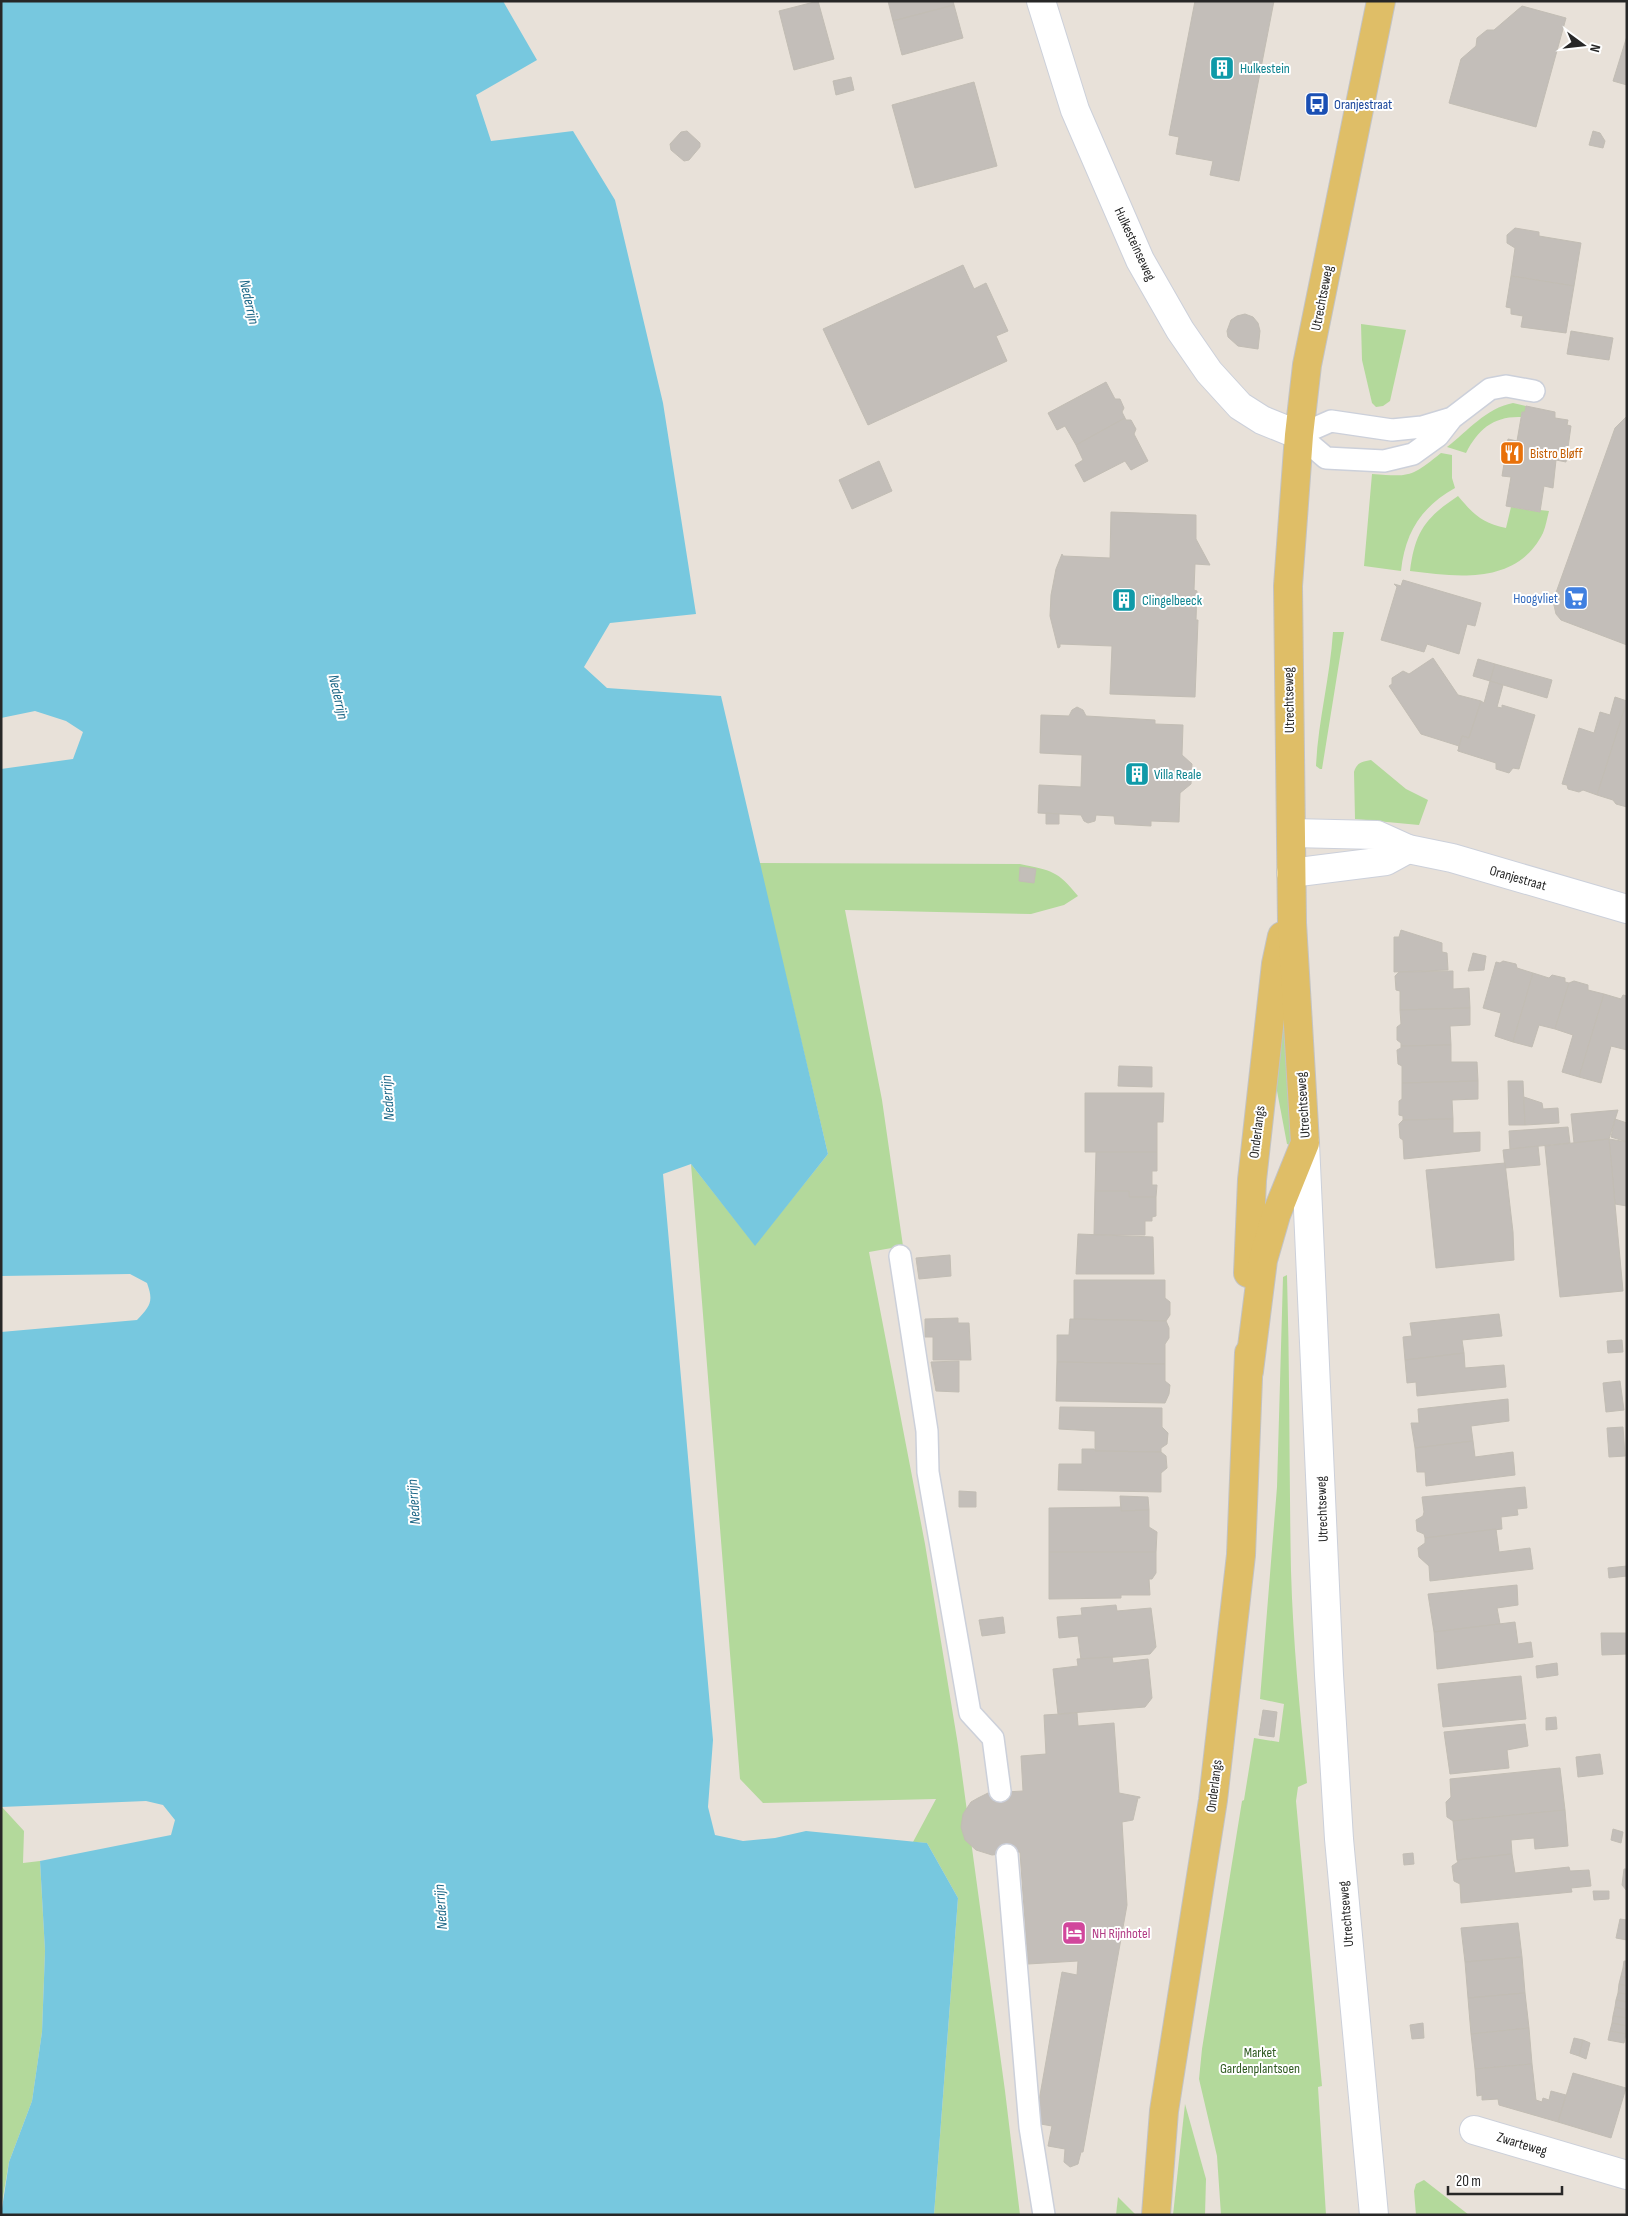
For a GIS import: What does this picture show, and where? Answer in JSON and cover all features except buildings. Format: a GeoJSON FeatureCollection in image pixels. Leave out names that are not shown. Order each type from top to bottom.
{"type":"FeatureCollection","features":[{"type":"Feature","properties":{"kind":"main road","name":"Utrechtseweg"},"geometry":{"type":"LineString","coordinates":[[1305,1143],[1291,884],[1292,833],[1288,586],[1307,365],[1381,1]]}},
{"type":"Feature","properties":{"kind":"main road","name":"Onderlangs"},"geometry":{"type":"LineString","coordinates":[[1155,2210],[1164,2112],[1213,1800],[1242,1555],[1249,1371],[1248,1270],[1252,1180],[1276,964],[1291,884]]}},
{"type":"Feature","properties":{"kind":"main road","name":"Onderlangs"},"geometry":{"type":"LineString","coordinates":[[1249,1371],[1263,1260],[1276,1215],[1305,1143]]}},
{"type":"Feature","properties":{"kind":"street","name":"Hulkesteinseweg"},"geometry":{"type":"LineString","coordinates":[[1040,1],[1074,110],[1140,260],[1180,330],[1209,372],[1240,406],[1262,420],[1300,435]]}},
{"type":"Feature","properties":{"kind":"street","name":"Oranjestraat"},"geometry":{"type":"LineString","coordinates":[[1292,833],[1377,835],[1408,849],[1452,858],[1627,910]]}},
{"type":"Feature","properties":{"kind":"street"},"geometry":{"type":"LineString","coordinates":[[1291,884],[1386,861],[1408,849]]}},
{"type":"Feature","properties":{"kind":"street","name":"Utrechtseweg"},"geometry":{"type":"LineString","coordinates":[[1305,1143],[1329,1675],[1338,1829],[1374,2215]]}},
{"type":"Feature","properties":{"kind":"street","name":"Zwarteweg"},"geometry":{"type":"LineString","coordinates":[[1474,2130],[1627,2175]]}},
{"type":"Feature","properties":{"kind":"lane"},"geometry":{"type":"LineString","coordinates":[[1452,418],[1422,427],[1392,430],[1331,421],[1300,435],[1326,458],[1384,461],[1413,454],[1438,436],[1452,418],[1490,389],[1506,386],[1534,392]]}},
{"type":"Feature","properties":{"kind":"lane"},"geometry":{"type":"LineString","coordinates":[[900,1256],[927,1431],[928,1472],[970,1713],[993,1738],[1000,1790]]}},
{"type":"Feature","properties":{"kind":"lane"},"geometry":{"type":"LineString","coordinates":[[1007,1855],[1030,2127],[1044,2215]]}},
{"type":"Feature","properties":{"kind":"green space"},"geometry":{"type":"Polygon","coordinates":[[[1361,324],[1406,330],[1390,401],[1383,406],[1376,407],[1372,403],[1362,360],[1361,324]]]}},
{"type":"Feature","properties":{"kind":"green space"},"geometry":{"type":"Polygon","coordinates":[[[1513,403],[1526,406],[1525,412],[1522,412],[1521,417],[1503,419],[1488,426],[1476,437],[1466,453],[1447,447],[1486,415],[1513,403]]]}},
{"type":"Feature","properties":{"kind":"green space"},"geometry":{"type":"Polygon","coordinates":[[[1441,453],[1452,455],[1452,478],[1455,488],[1443,495],[1417,522],[1406,545],[1401,571],[1364,566],[1372,474],[1410,474],[1441,453]]]}},
{"type":"Feature","properties":{"kind":"green space"},"geometry":{"type":"Polygon","coordinates":[[[1458,496],[1484,521],[1506,528],[1511,507],[1540,512],[1540,510],[1549,511],[1543,533],[1532,550],[1518,562],[1485,574],[1448,575],[1410,571],[1415,546],[1424,527],[1437,512],[1458,496]]]}},
{"type":"Feature","properties":{"kind":"green space"},"geometry":{"type":"Polygon","coordinates":[[[1333,632],[1344,632],[1322,769],[1320,769],[1316,766],[1317,749],[1333,632]]]}},
{"type":"Feature","properties":{"kind":"green space"},"geometry":{"type":"Polygon","coordinates":[[[1371,760],[1406,789],[1428,800],[1419,825],[1355,819],[1354,772],[1358,764],[1371,760]]]}},
{"type":"Feature","properties":{"kind":"green space"},"geometry":{"type":"Polygon","coordinates":[[[759,863],[1020,864],[1047,870],[1059,876],[1078,896],[1064,905],[1031,914],[845,910],[882,1100],[903,1246],[869,1252],[925,1544],[958,1745],[1020,2215],[934,2215],[958,1898],[927,1843],[913,1842],[936,1799],[763,1803],[740,1779],[691,1164],[755,1245],[828,1154],[759,863]]]}},
{"type":"Feature","properties":{"kind":"green space"},"geometry":{"type":"Polygon","coordinates":[[[1285,1016],[1292,1144],[1290,1145],[1287,1144],[1274,1075],[1280,1021],[1285,1016]]]}},
{"type":"Feature","properties":{"kind":"green space","name":"Market Gardenplantsoen"},"geometry":{"type":"Polygon","coordinates":[[[1287,1275],[1292,1598],[1307,1783],[1298,1787],[1296,1801],[1322,2086],[1318,2087],[1326,2215],[1221,2215],[1217,2156],[1199,2079],[1202,2049],[1242,1801],[1244,1800],[1254,1738],[1279,1742],[1284,1704],[1260,1699],[1277,1487],[1283,1277],[1287,1275]]]}},
{"type":"Feature","properties":{"kind":"green space"},"geometry":{"type":"Polygon","coordinates":[[[1,1806],[24,1831],[23,1863],[40,1861],[45,1951],[42,2032],[32,2101],[9,2162],[1,2209],[1,1806]]]}},
{"type":"Feature","properties":{"kind":"green space"},"geometry":{"type":"Polygon","coordinates":[[[1185,2104],[1206,2179],[1205,2215],[1173,2215],[1185,2104]]]}},
{"type":"Feature","properties":{"kind":"green space"},"geometry":{"type":"Polygon","coordinates":[[[1424,2180],[1469,2215],[1416,2215],[1414,2191],[1416,2184],[1424,2180]]]}},
{"type":"Feature","properties":{"kind":"green space"},"geometry":{"type":"Polygon","coordinates":[[[1118,2197],[1136,2215],[1116,2215],[1118,2197]]]}},
{"type":"Feature","properties":{"kind":"water","name":"Nederrijn"},"geometry":{"type":"Polygon","coordinates":[[[1,1],[503,1],[537,60],[476,95],[491,141],[573,131],[615,200],[663,403],[696,614],[610,623],[584,667],[607,688],[721,696],[828,1154],[755,1246],[691,1164],[663,1174],[713,1740],[708,1807],[715,1835],[743,1841],[775,1838],[806,1831],[927,1843],[958,1898],[934,2215],[1,2215],[9,2162],[32,2101],[42,2032],[45,1951],[40,1861],[171,1835],[175,1820],[163,1805],[146,1801],[1,1807],[1,1332],[137,1320],[148,1307],[150,1295],[147,1283],[130,1274],[1,1276],[1,769],[73,759],[83,732],[66,721],[35,711],[1,718],[1,1]]]}},
{"type":"Feature","properties":{"kind":"place","name":"Hulkestein"},"geometry":{"type":"Point","coordinates":[1222,68]}},
{"type":"Feature","properties":{"kind":"place","name":"Oranjestraat"},"geometry":{"type":"Point","coordinates":[1317,104]}},
{"type":"Feature","properties":{"kind":"place","name":"Bistro Bløff"},"geometry":{"type":"Point","coordinates":[1512,453]}},
{"type":"Feature","properties":{"kind":"place","name":"Hoogvliet"},"geometry":{"type":"Point","coordinates":[1576,598]}},
{"type":"Feature","properties":{"kind":"place","name":"Clingelbeeck"},"geometry":{"type":"Point","coordinates":[1124,600]}},
{"type":"Feature","properties":{"kind":"place","name":"Villa Reale"},"geometry":{"type":"Point","coordinates":[1137,774]}},
{"type":"Feature","properties":{"kind":"place","name":"NH Rijnhotel"},"geometry":{"type":"Point","coordinates":[1074,1933]}}]}
